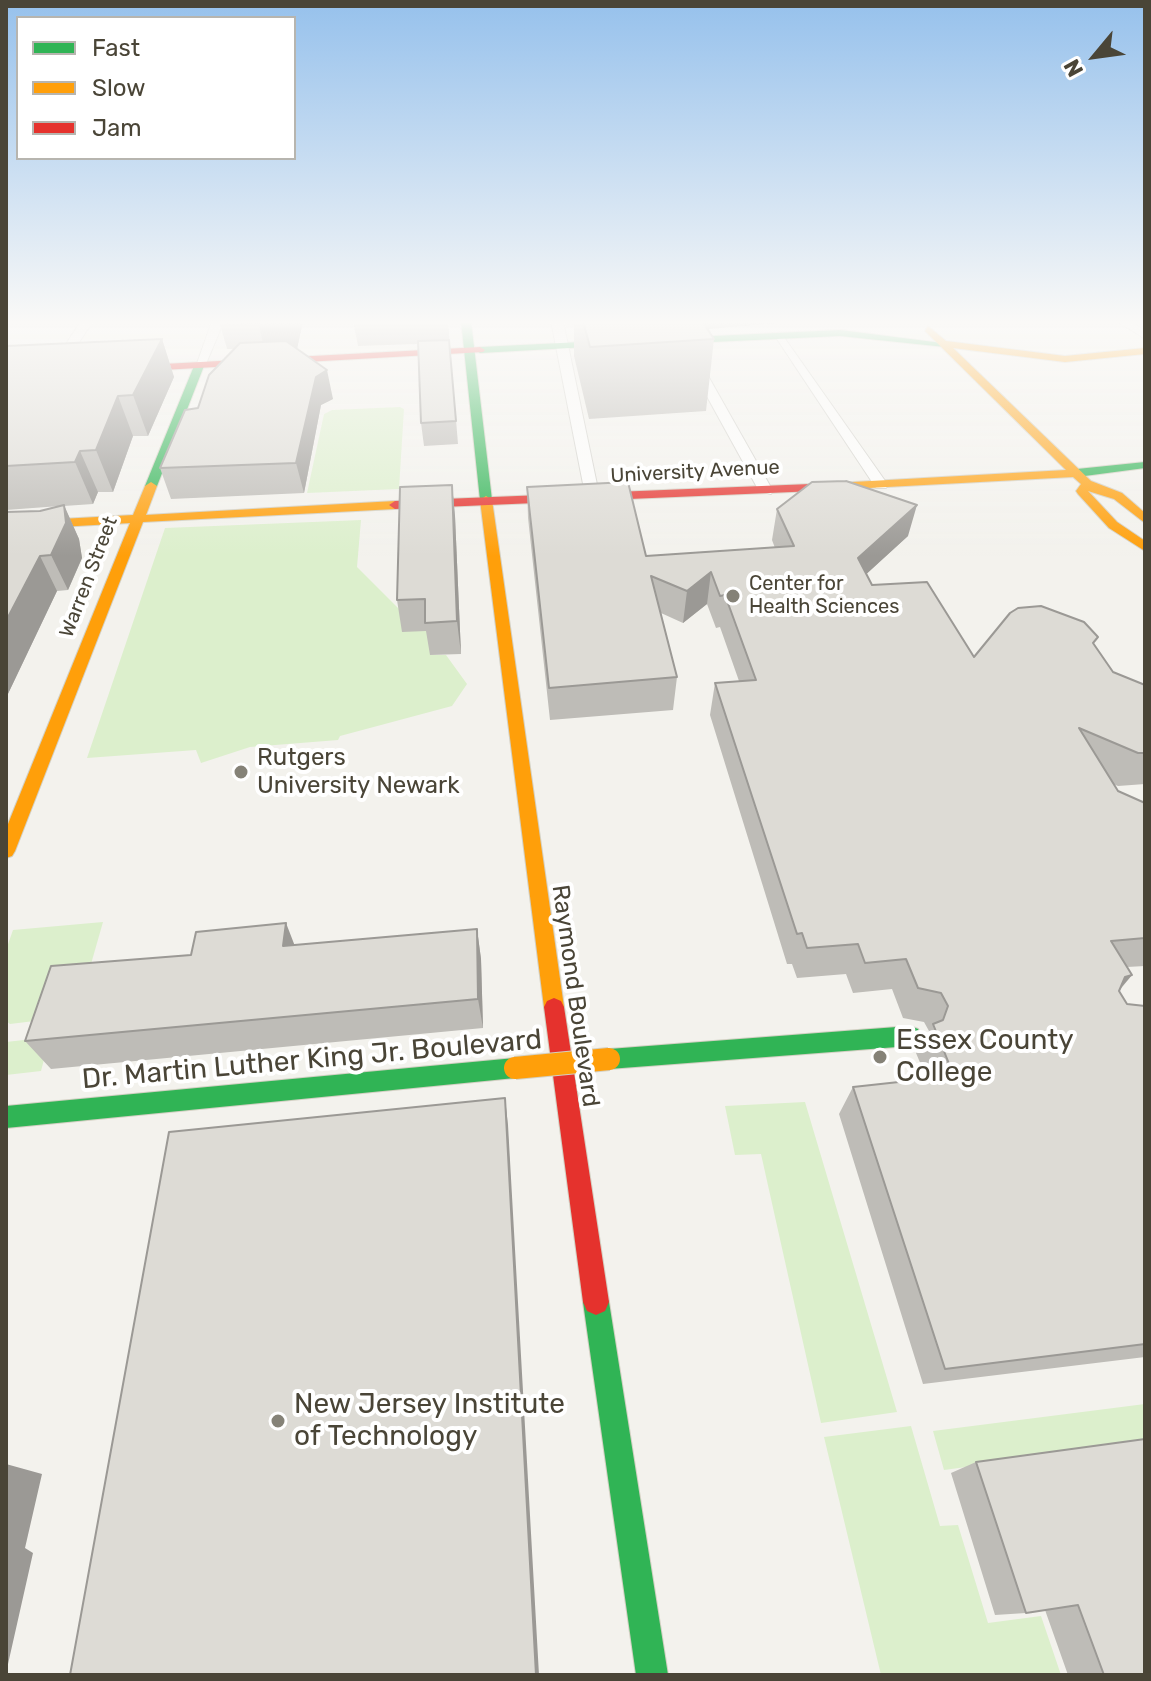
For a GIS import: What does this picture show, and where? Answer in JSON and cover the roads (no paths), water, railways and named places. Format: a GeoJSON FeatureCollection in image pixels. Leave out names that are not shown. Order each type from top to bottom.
{"type":"FeatureCollection","features":[{"type":"Feature","properties":{"kind":"main road","name":"Warren Street"},"geometry":{"type":"LineString","coordinates":[[6,851],[185,399]]}},
{"type":"Feature","properties":{"kind":"main road","name":"Raymond Boulevard"},"geometry":{"type":"LineString","coordinates":[[476,399],[486,500],[572,1145],[652,1675]]}},
{"type":"Feature","properties":{"kind":"main road"},"geometry":{"type":"LineString","coordinates":[[1003,399],[1082,478],[1118,496],[1143,519]]}},
{"type":"Feature","properties":{"kind":"main road","name":"University Avenue"},"geometry":{"type":"LineString","coordinates":[[6,526],[486,500],[593,499],[1082,478],[1145,465]]}},
{"type":"Feature","properties":{"kind":"main road"},"geometry":{"type":"LineString","coordinates":[[1082,478],[1082,491],[1113,525],[1145,547]]}},
{"type":"Feature","properties":{"kind":"main road"},"geometry":{"type":"LineString","coordinates":[[1113,525],[1114,537],[1145,570]]}},
{"type":"Feature","properties":{"kind":"main road","name":"Dr. Martin Luther King Jr. Boulevard"},"geometry":{"type":"LineString","coordinates":[[6,1117],[609,1059],[910,1036]]}},
{"type":"Feature","properties":{"kind":"street"},"geometry":{"type":"LineString","coordinates":[[573,399],[593,499]]}},
{"type":"Feature","properties":{"kind":"street"},"geometry":{"type":"LineString","coordinates":[[717,399],[766,491]]}},
{"type":"Feature","properties":{"kind":"street"},"geometry":{"type":"LineString","coordinates":[[822,399],[881,485]]}},
{"type":"Feature","properties":{"kind":"place","name":"Center for Health Sciences"},"geometry":{"type":"Point","coordinates":[733,596]}},
{"type":"Feature","properties":{"kind":"place","name":"Rutgers University Newark"},"geometry":{"type":"Point","coordinates":[241,772]}},
{"type":"Feature","properties":{"kind":"place","name":"Essex County College"},"geometry":{"type":"Point","coordinates":[880,1057]}},
{"type":"Feature","properties":{"kind":"place","name":"New Jersey Institute of Technology"},"geometry":{"type":"Point","coordinates":[278,1421]}}]}
